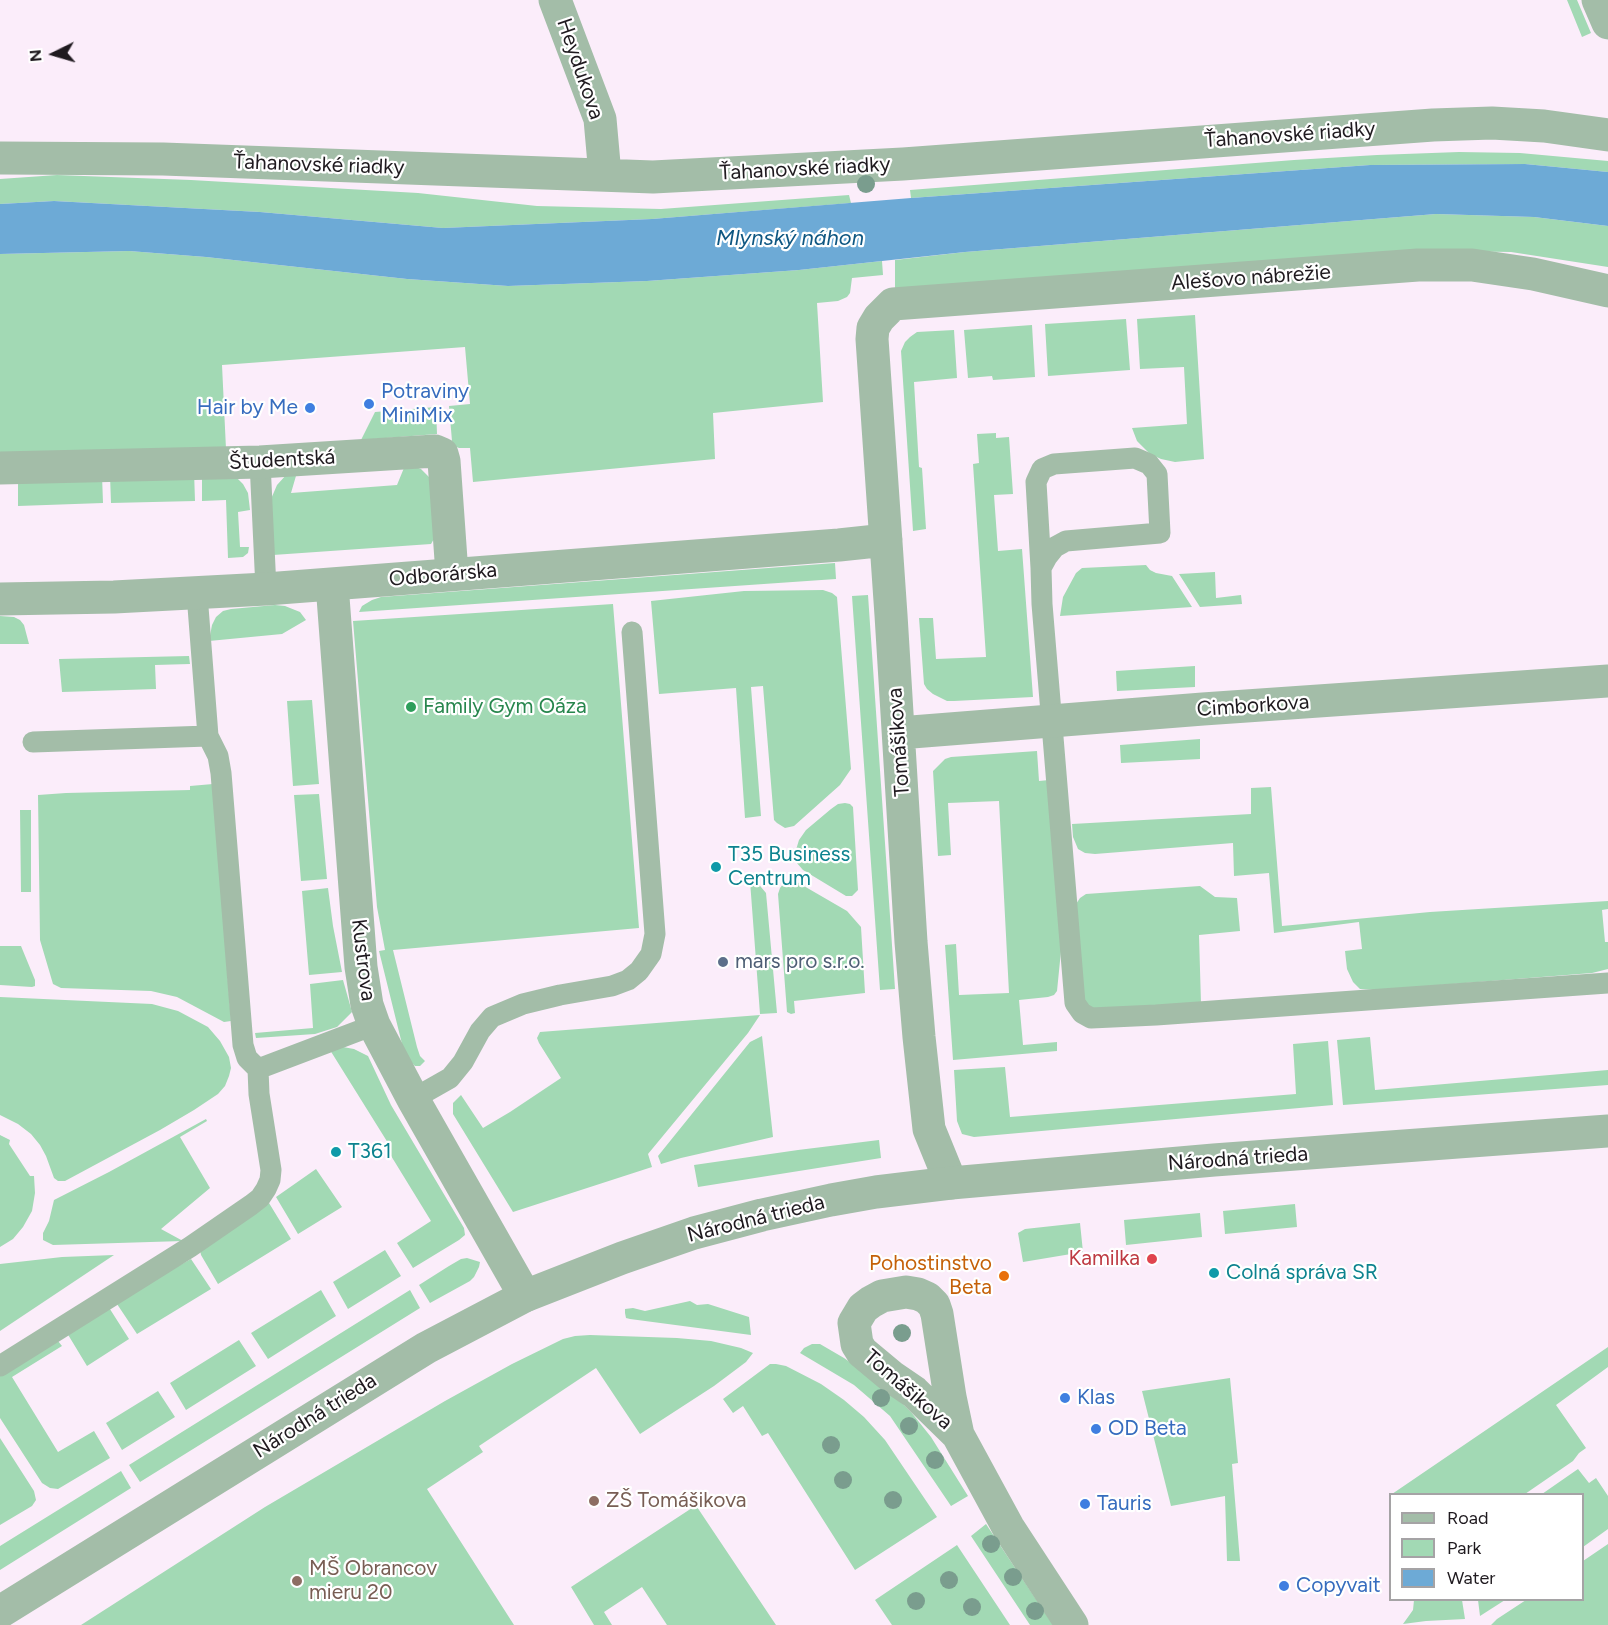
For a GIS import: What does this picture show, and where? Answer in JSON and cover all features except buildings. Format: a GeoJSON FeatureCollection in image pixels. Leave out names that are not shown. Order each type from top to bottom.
{"type":"FeatureCollection","features":[{"type":"Feature","properties":{"kind":"street","name":"Heydukova"},"geometry":{"type":"LineString","coordinates":[[555,0],[600,119],[604,175]]}},
{"type":"Feature","properties":{"kind":"street"},"geometry":{"type":"LineString","coordinates":[[1598,0],[1608,23]]}},
{"type":"Feature","properties":{"kind":"street","name":"Ťahanovské riadky"},"geometry":{"type":"LineString","coordinates":[[0,158],[163,159],[653,177],[903,164],[1433,125],[1492,123],[1544,126],[1608,135]]}},
{"type":"Feature","properties":{"kind":"street","name":"Alešovo nábrežie"},"geometry":{"type":"LineString","coordinates":[[893,304],[1418,265],[1472,265],[1533,274],[1608,291]]}},
{"type":"Feature","properties":{"kind":"street","name":"Tomášikova"},"geometry":{"type":"LineString","coordinates":[[893,304],[879,318],[873,328],[872,339],[912,954],[929,1129],[951,1183]]}},
{"type":"Feature","properties":{"kind":"street","name":"Študentská"},"geometry":{"type":"LineString","coordinates":[[0,468],[260,462],[435,451],[442,454],[445,469],[452,574]]}},
{"type":"Feature","properties":{"kind":"street","name":"Odborárska"},"geometry":{"type":"LineString","coordinates":[[0,599],[196,594],[886,540]]}},
{"type":"Feature","properties":{"kind":"street","name":"Kustrova"},"geometry":{"type":"LineString","coordinates":[[332,584],[361,967],[367,1005],[374,1025],[414,1099],[525,1296]]}},
{"type":"Feature","properties":{"kind":"street","name":"Cimborkova"},"geometry":{"type":"LineString","coordinates":[[899,733],[1608,681]]}},
{"type":"Feature","properties":{"kind":"street","name":"Národná trieda"},"geometry":{"type":"LineString","coordinates":[[0,1612],[397,1366],[462,1329],[525,1296],[621,1258],[717,1226],[831,1200],[951,1183],[1214,1160],[1608,1131]]}},
{"type":"Feature","properties":{"kind":"street","name":"Tomášikova"},"geometry":{"type":"LineString","coordinates":[[958,1435],[1008,1527],[1072,1625]]}},
{"type":"Feature","properties":{"kind":"lane"},"geometry":{"type":"LineString","coordinates":[[1041,568],[1055,547],[1066,541],[1160,533],[1156,474],[1149,464],[1136,458],[1054,464],[1042,469],[1036,482],[1042,604],[1075,1003],[1082,1012],[1091,1018],[1608,983]]}},
{"type":"Feature","properties":{"kind":"lane"},"geometry":{"type":"LineString","coordinates":[[260,462],[266,589]]}},
{"type":"Feature","properties":{"kind":"lane"},"geometry":{"type":"LineString","coordinates":[[0,1366],[190,1247],[260,1198],[270,1180],[271,1170],[259,1094],[258,1069],[247,1058],[243,1045],[221,773],[218,756],[208,736],[196,594]]}},
{"type":"Feature","properties":{"kind":"lane"},"geometry":{"type":"LineString","coordinates":[[414,1099],[450,1078],[463,1062],[480,1031],[492,1017],[523,1004],[612,986],[628,980],[651,954],[655,934],[632,632]]}},
{"type":"Feature","properties":{"kind":"lane"},"geometry":{"type":"LineString","coordinates":[[33,742],[208,736]]}},
{"type":"Feature","properties":{"kind":"lane"},"geometry":{"type":"LineString","coordinates":[[258,1069],[374,1025]]}},
{"type":"Feature","properties":{"kind":"green space"},"geometry":{"type":"Polygon","coordinates":[[[1567,0],[1577,0],[1591,33],[1582,37],[1567,0]]]}},
{"type":"Feature","properties":{"kind":"green space"},"geometry":{"type":"Polygon","coordinates":[[[1459,152],[1520,153],[1608,161],[1608,172],[1525,164],[1370,165],[911,198],[910,190],[1294,160],[1459,152]]]}},
{"type":"Feature","properties":{"kind":"green space"},"geometry":{"type":"Polygon","coordinates":[[[57,175],[418,193],[537,206],[661,209],[849,195],[851,203],[652,219],[443,228],[260,212],[54,201],[0,204],[0,179],[57,175]]]}},
{"type":"Feature","properties":{"kind":"green space"},"geometry":{"type":"Polygon","coordinates":[[[1436,214],[1534,217],[1608,226],[1608,267],[1511,252],[1450,251],[895,289],[895,260],[965,252],[1436,214]]]}},
{"type":"Feature","properties":{"kind":"green space"},"geometry":{"type":"Polygon","coordinates":[[[129,251],[407,279],[508,286],[647,281],[799,270],[882,261],[883,275],[852,278],[850,293],[847,297],[838,301],[817,303],[823,402],[713,413],[715,459],[473,482],[470,448],[459,448],[454,446],[452,441],[449,406],[470,404],[465,347],[222,365],[226,449],[0,455],[0,254],[129,251]]]}},
{"type":"Feature","properties":{"kind":"green space"},"geometry":{"type":"Polygon","coordinates":[[[1195,315],[1204,459],[1175,462],[1150,454],[1137,441],[1132,428],[1187,424],[1184,367],[1140,369],[1137,319],[1195,315]]]}},
{"type":"Feature","properties":{"kind":"green space"},"geometry":{"type":"Polygon","coordinates":[[[1126,319],[1130,370],[1048,376],[1045,324],[1126,319]]]}},
{"type":"Feature","properties":{"kind":"green space"},"geometry":{"type":"Polygon","coordinates":[[[1032,325],[1035,377],[993,380],[992,376],[968,378],[964,330],[1032,325]]]}},
{"type":"Feature","properties":{"kind":"green space"},"geometry":{"type":"Polygon","coordinates":[[[954,330],[957,378],[914,382],[919,467],[922,468],[926,529],[913,531],[901,351],[905,342],[917,332],[954,330]]]}},
{"type":"Feature","properties":{"kind":"green space"},"geometry":{"type":"Polygon","coordinates":[[[436,407],[437,434],[361,440],[375,412],[436,407]]]}},
{"type":"Feature","properties":{"kind":"green space"},"geometry":{"type":"Polygon","coordinates":[[[996,433],[996,438],[1009,437],[1013,494],[994,495],[998,551],[1022,549],[1033,697],[947,701],[933,694],[924,684],[919,618],[933,618],[936,659],[986,657],[973,464],[979,463],[977,434],[996,433]]]}},
{"type":"Feature","properties":{"kind":"green space"},"geometry":{"type":"Polygon","coordinates":[[[406,463],[421,469],[431,479],[435,537],[431,544],[273,555],[271,499],[277,485],[287,474],[298,469],[291,493],[397,485],[406,463]]]}},
{"type":"Feature","properties":{"kind":"green space"},"geometry":{"type":"Polygon","coordinates":[[[194,471],[195,501],[111,503],[110,475],[194,471]]]}},
{"type":"Feature","properties":{"kind":"green space"},"geometry":{"type":"Polygon","coordinates":[[[202,473],[237,478],[248,493],[250,510],[238,512],[240,547],[249,547],[248,553],[243,557],[228,558],[226,500],[202,501],[202,473]]]}},
{"type":"Feature","properties":{"kind":"green space"},"geometry":{"type":"Polygon","coordinates":[[[102,475],[103,503],[18,506],[18,478],[102,475]]]}},
{"type":"Feature","properties":{"kind":"green space"},"geometry":{"type":"Polygon","coordinates":[[[835,563],[836,579],[359,612],[362,606],[381,597],[835,563]]]}},
{"type":"Feature","properties":{"kind":"green space"},"geometry":{"type":"Polygon","coordinates":[[[1146,565],[1156,573],[1172,576],[1192,607],[1060,616],[1063,597],[1076,573],[1082,568],[1146,565]]]}},
{"type":"Feature","properties":{"kind":"green space"},"geometry":{"type":"Polygon","coordinates":[[[1215,572],[1216,598],[1241,595],[1242,604],[1200,607],[1179,574],[1215,572]]]}},
{"type":"Feature","properties":{"kind":"green space"},"geometry":{"type":"Polygon","coordinates":[[[823,590],[837,597],[851,769],[840,785],[794,826],[785,828],[774,820],[763,686],[751,687],[761,816],[745,818],[736,688],[659,694],[651,601],[744,591],[823,590]]]}},
{"type":"Feature","properties":{"kind":"green space"},"geometry":{"type":"Polygon","coordinates":[[[868,595],[895,989],[880,990],[852,596],[868,595]]]}},
{"type":"Feature","properties":{"kind":"green space"},"geometry":{"type":"Polygon","coordinates":[[[613,604],[639,928],[393,950],[417,1047],[420,1056],[425,1061],[420,1066],[415,1066],[403,1048],[379,951],[385,950],[377,907],[353,621],[613,604]]]}},
{"type":"Feature","properties":{"kind":"green space"},"geometry":{"type":"Polygon","coordinates":[[[275,605],[300,612],[306,620],[282,634],[209,641],[212,625],[223,611],[275,605]]]}},
{"type":"Feature","properties":{"kind":"green space"},"geometry":{"type":"Polygon","coordinates":[[[0,616],[20,620],[24,625],[29,644],[0,644],[0,616]]]}},
{"type":"Feature","properties":{"kind":"green space"},"geometry":{"type":"Polygon","coordinates":[[[189,656],[190,664],[155,665],[156,689],[62,692],[59,659],[189,656]]]}},
{"type":"Feature","properties":{"kind":"green space"},"geometry":{"type":"Polygon","coordinates":[[[1195,666],[1195,687],[1117,691],[1116,671],[1195,666]]]}},
{"type":"Feature","properties":{"kind":"green space"},"geometry":{"type":"Polygon","coordinates":[[[312,700],[319,784],[293,786],[287,701],[312,700]]]}},
{"type":"Feature","properties":{"kind":"green space"},"geometry":{"type":"Polygon","coordinates":[[[1200,739],[1200,759],[1121,763],[1120,745],[1200,739]]]}},
{"type":"Feature","properties":{"kind":"green space"},"geometry":{"type":"Polygon","coordinates":[[[1037,751],[1039,781],[1049,780],[1061,951],[1057,991],[1054,995],[1019,1000],[1023,1045],[1057,1042],[1057,1051],[953,1060],[945,945],[956,944],[959,995],[1009,993],[999,801],[948,803],[951,855],[938,856],[933,771],[945,759],[951,757],[1037,751]]]}},
{"type":"Feature","properties":{"kind":"green space"},"geometry":{"type":"Polygon","coordinates":[[[213,784],[231,1021],[224,1022],[177,997],[151,991],[61,988],[53,984],[40,940],[38,795],[190,790],[190,786],[213,784]]]}},
{"type":"Feature","properties":{"kind":"green space"},"geometry":{"type":"Polygon","coordinates":[[[1271,787],[1282,926],[1430,912],[1608,901],[1608,909],[1602,910],[1605,942],[1608,942],[1608,969],[1592,973],[1377,990],[1360,989],[1353,982],[1347,969],[1345,951],[1362,949],[1359,922],[1274,933],[1269,873],[1234,876],[1233,843],[1095,854],[1085,853],[1078,849],[1073,837],[1072,824],[1251,814],[1251,788],[1271,787]]]}},
{"type":"Feature","properties":{"kind":"green space"},"geometry":{"type":"Polygon","coordinates":[[[319,794],[327,879],[301,881],[294,795],[319,794]]]}},
{"type":"Feature","properties":{"kind":"green space"},"geometry":{"type":"Polygon","coordinates":[[[845,803],[853,807],[858,890],[852,896],[846,896],[803,870],[796,862],[795,853],[799,840],[806,830],[838,804],[845,803]]]}},
{"type":"Feature","properties":{"kind":"green space"},"geometry":{"type":"Polygon","coordinates":[[[20,810],[31,810],[31,892],[21,892],[20,810]]]}},
{"type":"Feature","properties":{"kind":"green space"},"geometry":{"type":"Polygon","coordinates":[[[750,881],[756,881],[766,893],[777,1013],[760,1014],[750,881]]]}},
{"type":"Feature","properties":{"kind":"green space"},"geometry":{"type":"Polygon","coordinates":[[[797,882],[847,911],[861,927],[865,993],[794,1001],[795,1013],[787,1012],[778,894],[784,883],[797,882]]]}},
{"type":"Feature","properties":{"kind":"green space"},"geometry":{"type":"Polygon","coordinates":[[[1200,886],[1215,897],[1237,898],[1240,931],[1199,935],[1201,1004],[1093,1009],[1084,1003],[1076,904],[1080,898],[1086,894],[1200,886]]]}},
{"type":"Feature","properties":{"kind":"green space"},"geometry":{"type":"Polygon","coordinates":[[[328,888],[342,972],[309,975],[302,891],[328,888]]]}},
{"type":"Feature","properties":{"kind":"green space"},"geometry":{"type":"Polygon","coordinates":[[[0,946],[21,946],[35,980],[35,986],[0,985],[0,946]]]}},
{"type":"Feature","properties":{"kind":"green space"},"geometry":{"type":"Polygon","coordinates":[[[343,980],[352,1012],[337,1027],[315,1034],[256,1038],[255,1033],[313,1028],[310,984],[343,980]]]}},
{"type":"Feature","properties":{"kind":"green space"},"geometry":{"type":"Polygon","coordinates":[[[0,997],[152,1004],[178,1011],[208,1027],[220,1041],[229,1057],[231,1068],[229,1076],[225,1086],[218,1094],[194,1110],[65,1181],[58,1181],[54,1178],[40,1145],[31,1134],[0,1115],[0,997]]]}},
{"type":"Feature","properties":{"kind":"green space"},"geometry":{"type":"Polygon","coordinates":[[[760,1015],[748,1033],[648,1154],[652,1167],[513,1212],[453,1114],[453,1103],[461,1095],[483,1128],[561,1078],[539,1043],[537,1038],[540,1032],[760,1015]]]}},
{"type":"Feature","properties":{"kind":"green space"},"geometry":{"type":"Polygon","coordinates":[[[762,1036],[773,1137],[661,1164],[658,1156],[750,1042],[762,1036]]]}},
{"type":"Feature","properties":{"kind":"green space"},"geometry":{"type":"Polygon","coordinates":[[[1370,1037],[1375,1090],[1608,1070],[1608,1085],[1343,1105],[1337,1040],[1370,1037]]]}},
{"type":"Feature","properties":{"kind":"green space"},"geometry":{"type":"Polygon","coordinates":[[[1328,1041],[1333,1105],[974,1137],[962,1134],[957,1121],[954,1070],[1005,1067],[1010,1117],[1296,1094],[1293,1044],[1328,1041]]]}},
{"type":"Feature","properties":{"kind":"green space"},"geometry":{"type":"Polygon","coordinates":[[[343,1047],[354,1049],[368,1056],[391,1105],[464,1228],[465,1235],[459,1240],[413,1268],[397,1243],[431,1221],[385,1146],[388,1143],[330,1050],[343,1047]]]}},
{"type":"Feature","properties":{"kind":"green space"},"geometry":{"type":"Polygon","coordinates":[[[206,1119],[207,1121],[180,1137],[210,1188],[161,1229],[183,1241],[53,1245],[43,1240],[43,1233],[49,1221],[54,1200],[206,1119]]]}},
{"type":"Feature","properties":{"kind":"green space"},"geometry":{"type":"Polygon","coordinates":[[[0,1135],[10,1140],[9,1144],[30,1176],[34,1176],[35,1193],[32,1211],[23,1227],[13,1239],[0,1247],[0,1135]]]}},
{"type":"Feature","properties":{"kind":"green space"},"geometry":{"type":"Polygon","coordinates":[[[879,1140],[881,1158],[698,1187],[694,1165],[879,1140]]]}},
{"type":"Feature","properties":{"kind":"green space"},"geometry":{"type":"Polygon","coordinates":[[[316,1169],[342,1207],[298,1234],[276,1197],[316,1169]]]}},
{"type":"Feature","properties":{"kind":"green space"},"geometry":{"type":"Polygon","coordinates":[[[269,1203],[291,1239],[218,1284],[200,1250],[269,1203]]]}},
{"type":"Feature","properties":{"kind":"green space"},"geometry":{"type":"Polygon","coordinates":[[[1295,1204],[1297,1227],[1225,1234],[1223,1211],[1295,1204]]]}},
{"type":"Feature","properties":{"kind":"green space"},"geometry":{"type":"Polygon","coordinates":[[[1200,1213],[1202,1237],[1126,1245],[1124,1220],[1200,1213]]]}},
{"type":"Feature","properties":{"kind":"green space"},"geometry":{"type":"Polygon","coordinates":[[[1080,1223],[1083,1252],[1023,1262],[1018,1233],[1025,1229],[1080,1223]]]}},
{"type":"Feature","properties":{"kind":"green space"},"geometry":{"type":"Polygon","coordinates":[[[385,1250],[401,1276],[348,1309],[333,1282],[385,1250]]]}},
{"type":"Feature","properties":{"kind":"green space"},"geometry":{"type":"Polygon","coordinates":[[[114,1255],[0,1331],[0,1264],[62,1257],[114,1255]]]}},
{"type":"Feature","properties":{"kind":"green space"},"geometry":{"type":"Polygon","coordinates":[[[467,1258],[480,1262],[474,1277],[430,1303],[419,1285],[461,1259],[467,1258]]]}},
{"type":"Feature","properties":{"kind":"green space"},"geometry":{"type":"Polygon","coordinates":[[[191,1259],[211,1289],[137,1334],[115,1301],[191,1259]]]}},
{"type":"Feature","properties":{"kind":"green space"},"geometry":{"type":"Polygon","coordinates":[[[321,1290],[336,1316],[268,1359],[251,1333],[321,1290]]]}},
{"type":"Feature","properties":{"kind":"green space"},"geometry":{"type":"Polygon","coordinates":[[[410,1290],[420,1308],[140,1482],[129,1465],[410,1290]]]}},
{"type":"Feature","properties":{"kind":"green space"},"geometry":{"type":"Polygon","coordinates":[[[690,1301],[697,1305],[708,1304],[749,1317],[751,1335],[626,1318],[625,1309],[645,1311],[690,1301]]]}},
{"type":"Feature","properties":{"kind":"green space"},"geometry":{"type":"Polygon","coordinates":[[[108,1306],[129,1339],[87,1366],[67,1333],[108,1306]]]}},
{"type":"Feature","properties":{"kind":"green space"},"geometry":{"type":"Polygon","coordinates":[[[590,1335],[711,1341],[753,1353],[746,1362],[714,1386],[640,1434],[596,1368],[479,1446],[483,1452],[427,1489],[514,1625],[81,1625],[265,1507],[445,1401],[563,1339],[590,1335]]]}},
{"type":"Feature","properties":{"kind":"green space"},"geometry":{"type":"Polygon","coordinates":[[[239,1340],[256,1366],[186,1410],[170,1383],[239,1340]]]}},
{"type":"Feature","properties":{"kind":"green space"},"geometry":{"type":"Polygon","coordinates":[[[58,1341],[62,1346],[12,1377],[58,1452],[94,1431],[110,1458],[58,1489],[50,1488],[42,1483],[0,1418],[0,1372],[58,1341]]]}},
{"type":"Feature","properties":{"kind":"green space"},"geometry":{"type":"Polygon","coordinates":[[[812,1344],[820,1344],[844,1358],[884,1386],[911,1412],[931,1437],[968,1496],[951,1506],[890,1416],[854,1385],[800,1353],[812,1344]]]}},
{"type":"Feature","properties":{"kind":"green space"},"geometry":{"type":"Polygon","coordinates":[[[1608,1347],[1608,1367],[1556,1405],[1586,1448],[1573,1461],[1526,1493],[1393,1493],[1608,1347]]]}},
{"type":"Feature","properties":{"kind":"green space"},"geometry":{"type":"Polygon","coordinates":[[[770,1364],[786,1366],[821,1384],[864,1417],[885,1440],[937,1517],[855,1570],[768,1433],[762,1436],[743,1406],[733,1413],[723,1399],[770,1364]]]}},
{"type":"Feature","properties":{"kind":"green space"},"geometry":{"type":"Polygon","coordinates":[[[1230,1378],[1238,1463],[1232,1464],[1240,1561],[1227,1561],[1225,1496],[1171,1506],[1142,1391],[1230,1378]]]}},
{"type":"Feature","properties":{"kind":"green space"},"geometry":{"type":"Polygon","coordinates":[[[158,1391],[175,1417],[122,1450],[106,1423],[158,1391]]]}},
{"type":"Feature","properties":{"kind":"green space"},"geometry":{"type":"Polygon","coordinates":[[[0,1438],[34,1491],[36,1500],[32,1506],[0,1525],[0,1438]]]}},
{"type":"Feature","properties":{"kind":"green space"},"geometry":{"type":"Polygon","coordinates":[[[1578,1469],[1589,1483],[1596,1478],[1608,1496],[1608,1529],[1584,1546],[1584,1493],[1543,1493],[1578,1469]]]}},
{"type":"Feature","properties":{"kind":"green space"},"geometry":{"type":"Polygon","coordinates":[[[121,1471],[131,1488],[0,1570],[0,1546],[121,1471]]]}},
{"type":"Feature","properties":{"kind":"green space"},"geometry":{"type":"Polygon","coordinates":[[[697,1507],[776,1625],[667,1625],[642,1587],[604,1612],[612,1625],[594,1625],[571,1587],[692,1508],[697,1507]]]}},
{"type":"Feature","properties":{"kind":"green space"},"geometry":{"type":"Polygon","coordinates":[[[986,1524],[1053,1625],[1030,1625],[971,1536],[986,1524]]]}},
{"type":"Feature","properties":{"kind":"green space"},"geometry":{"type":"Polygon","coordinates":[[[1608,1544],[1608,1625],[1491,1625],[1524,1601],[1584,1601],[1584,1560],[1608,1544]]]}},
{"type":"Feature","properties":{"kind":"green space"},"geometry":{"type":"Polygon","coordinates":[[[957,1545],[1010,1625],[892,1625],[875,1600],[957,1545]]]}},
{"type":"Feature","properties":{"kind":"green space"},"geometry":{"type":"Polygon","coordinates":[[[1414,1601],[1462,1601],[1465,1619],[1403,1624],[1413,1610],[1414,1601]]]}},
{"type":"Feature","properties":{"kind":"green space"},"geometry":{"type":"Polygon","coordinates":[[[1478,1601],[1503,1601],[1480,1616],[1478,1601]]]}},
{"type":"Feature","properties":{"kind":"water","name":"Mlynský náhon"},"geometry":{"type":"Polygon","coordinates":[[[1525,164],[1608,172],[1608,226],[1534,217],[1436,214],[965,252],[799,270],[647,281],[508,286],[407,279],[129,251],[0,254],[0,204],[54,201],[260,212],[443,228],[652,219],[1370,165],[1525,164]]]}},
{"type":"Feature","properties":{"kind":"place","name":"Potraviny MiniMix"},"geometry":{"type":"Point","coordinates":[369,404]}},
{"type":"Feature","properties":{"kind":"place","name":"Hair by Me"},"geometry":{"type":"Point","coordinates":[310,408]}},
{"type":"Feature","properties":{"kind":"place","name":"Family Gym Oáza"},"geometry":{"type":"Point","coordinates":[411,707]}},
{"type":"Feature","properties":{"kind":"place","name":"T35 Business Centrum"},"geometry":{"type":"Point","coordinates":[716,867]}},
{"type":"Feature","properties":{"kind":"place","name":"mars pro s.r.o."},"geometry":{"type":"Point","coordinates":[723,962]}},
{"type":"Feature","properties":{"kind":"place","name":"T361"},"geometry":{"type":"Point","coordinates":[336,1152]}},
{"type":"Feature","properties":{"kind":"place","name":"Kamilka"},"geometry":{"type":"Point","coordinates":[1152,1259]}},
{"type":"Feature","properties":{"kind":"place","name":"Colná správa SR"},"geometry":{"type":"Point","coordinates":[1214,1273]}},
{"type":"Feature","properties":{"kind":"place","name":"Pohostinstvo Beta"},"geometry":{"type":"Point","coordinates":[1004,1276]}},
{"type":"Feature","properties":{"kind":"place","name":"Klas"},"geometry":{"type":"Point","coordinates":[1065,1398]}},
{"type":"Feature","properties":{"kind":"place","name":"OD Beta"},"geometry":{"type":"Point","coordinates":[1096,1429]}},
{"type":"Feature","properties":{"kind":"place","name":"ZŠ Tomášikova"},"geometry":{"type":"Point","coordinates":[594,1501]}},
{"type":"Feature","properties":{"kind":"place","name":"Tauris"},"geometry":{"type":"Point","coordinates":[1085,1504]}},
{"type":"Feature","properties":{"kind":"place","name":"MŠ Obrancov mieru 20"},"geometry":{"type":"Point","coordinates":[297,1581]}},
{"type":"Feature","properties":{"kind":"place","name":"Copyvait"},"geometry":{"type":"Point","coordinates":[1284,1586]}}]}
